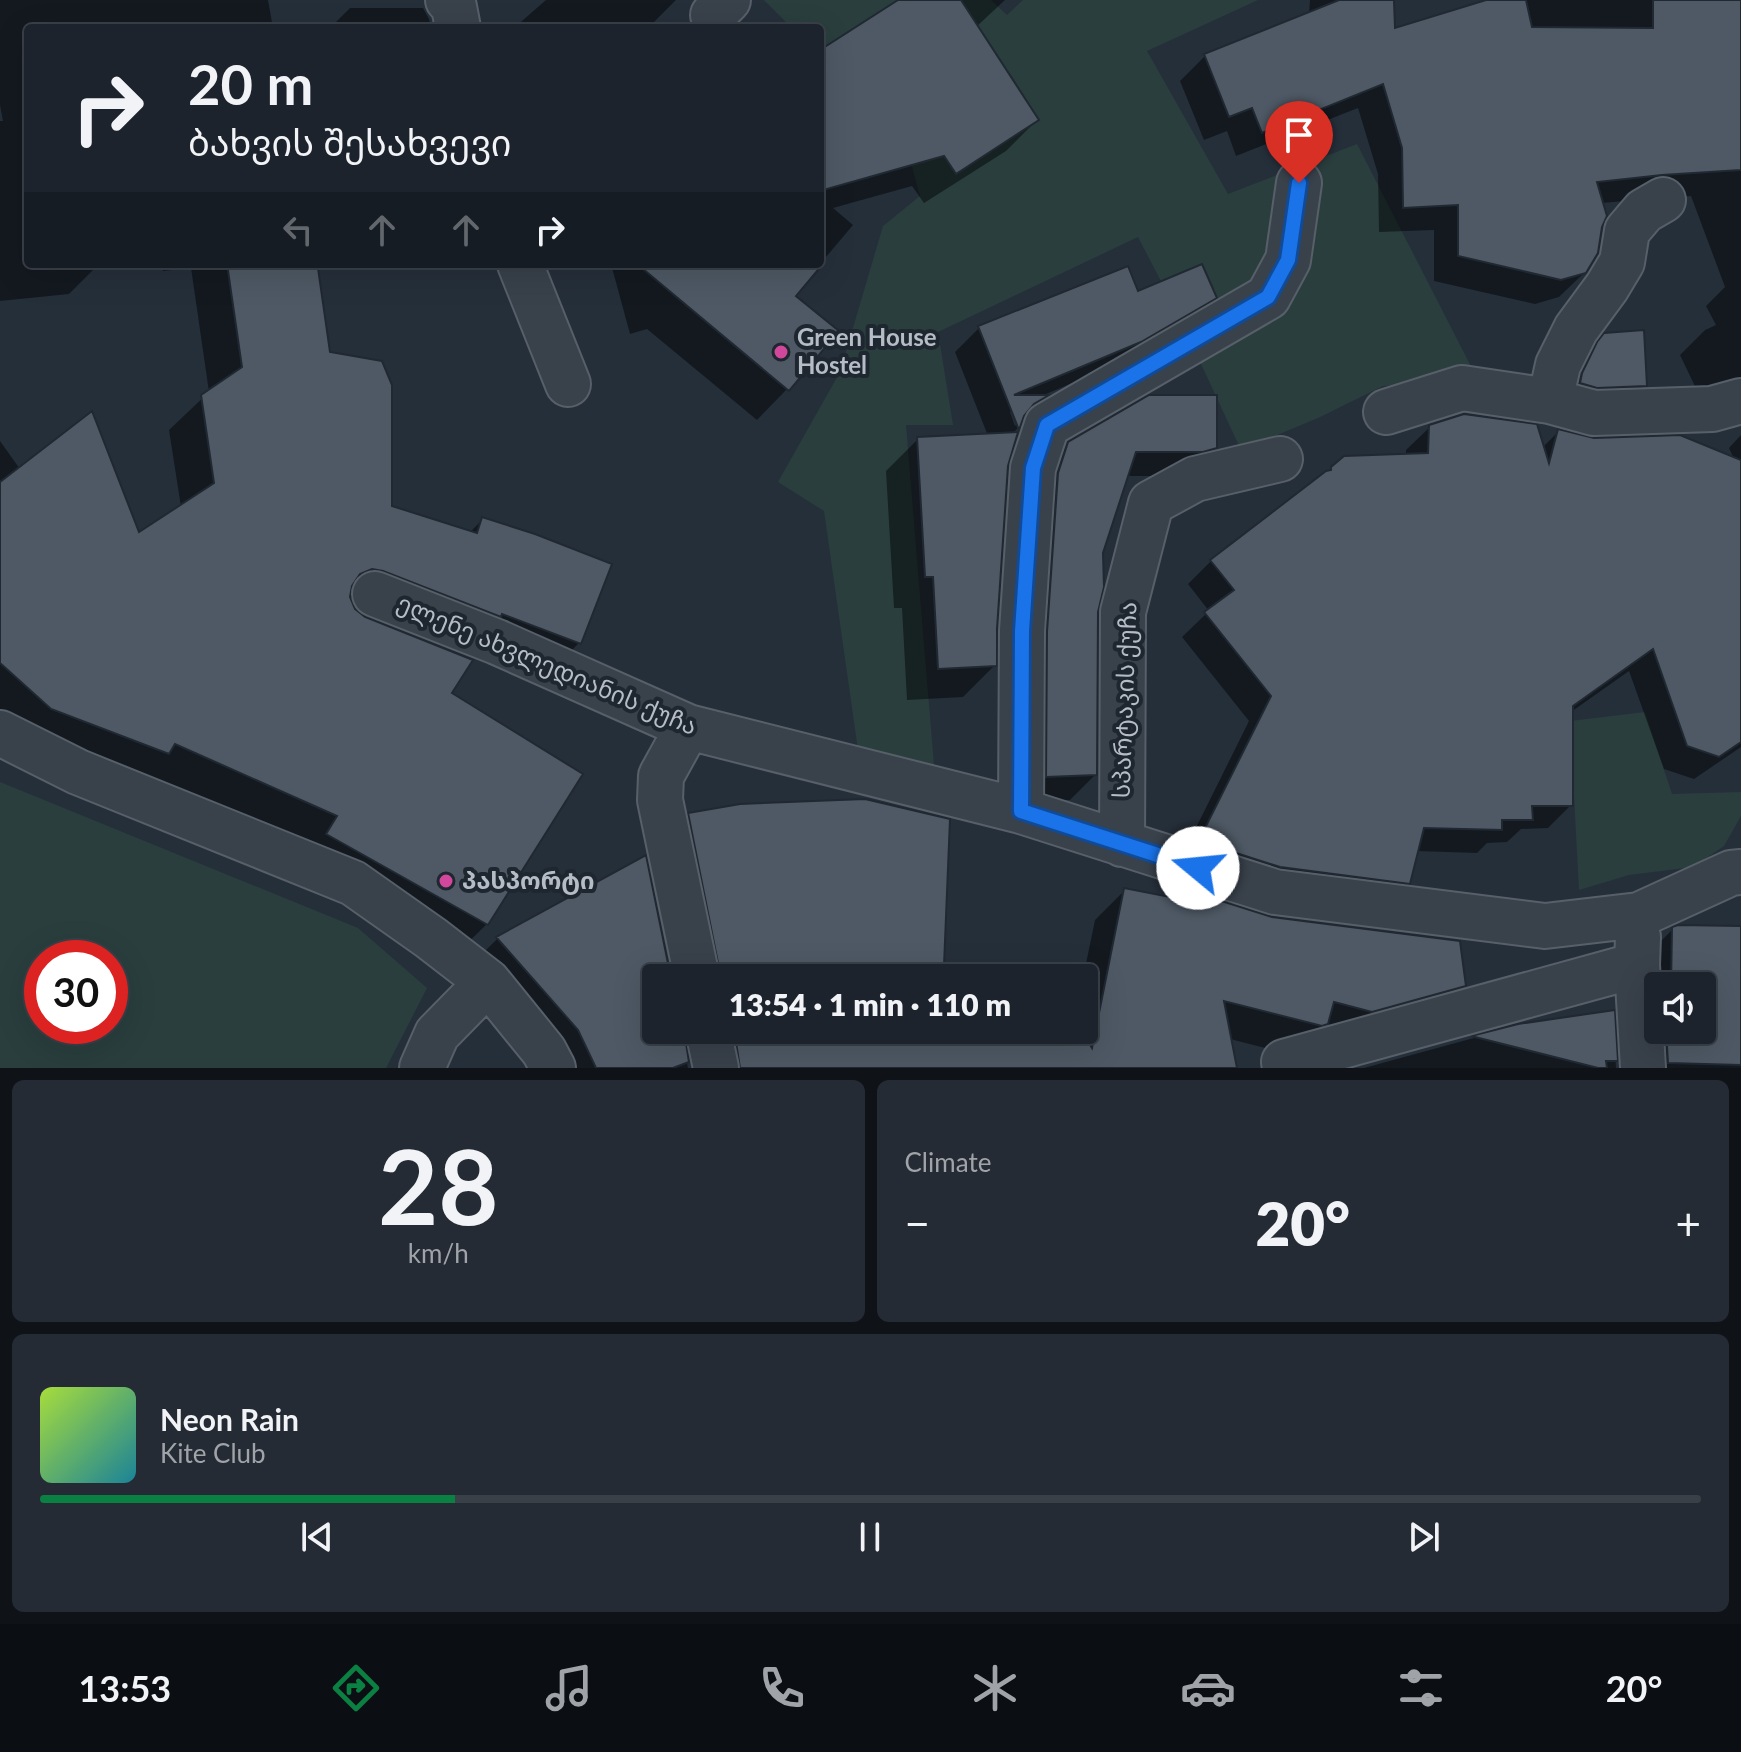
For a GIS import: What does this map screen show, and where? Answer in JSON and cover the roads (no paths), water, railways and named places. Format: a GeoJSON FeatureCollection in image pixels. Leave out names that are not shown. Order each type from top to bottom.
{"type":"FeatureCollection","features":[{"type":"Feature","properties":{"kind":"street"},"geometry":{"type":"LineString","coordinates":[[448,0],[454,7],[457,24]]}},
{"type":"Feature","properties":{"kind":"street"},"geometry":{"type":"LineString","coordinates":[[1021,811],[1022,631],[1029,527],[1033,468],[1047,425],[1268,297],[1288,260],[1299,183]]}},
{"type":"Feature","properties":{"kind":"street"},"geometry":{"type":"LineString","coordinates":[[1550,401],[1558,365],[1576,329],[1622,262],[1627,231],[1644,211],[1663,200]]}},
{"type":"Feature","properties":{"kind":"street"},"geometry":{"type":"LineString","coordinates":[[522,268],[568,384]]}},
{"type":"Feature","properties":{"kind":"street"},"geometry":{"type":"LineString","coordinates":[[1386,412],[1462,388],[1550,401],[1594,413],[1712,409],[1741,401]]}},
{"type":"Feature","properties":{"kind":"street","name":"სპარტაკის ქუჩა"},"geometry":{"type":"LineString","coordinates":[[1122,844],[1123,612],[1151,503],[1195,479],[1280,459]]}},
{"type":"Feature","properties":{"kind":"street","name":"ელენე ახვლედიანის ქუჩა"},"geometry":{"type":"LineString","coordinates":[[375,594],[497,642],[688,727],[1021,811],[1275,892],[1545,926],[1639,915],[1738,866]]}},
{"type":"Feature","properties":{"kind":"street"},"geometry":{"type":"LineString","coordinates":[[688,727],[661,776],[660,800],[694,964]]}},
{"type":"Feature","properties":{"kind":"street"},"geometry":{"type":"LineString","coordinates":[[0,733],[78,772],[353,883],[488,982],[544,1051],[553,1068]]}},
{"type":"Feature","properties":{"kind":"street"},"geometry":{"type":"LineString","coordinates":[[1639,915],[1637,965],[1643,1068]]}},
{"type":"Feature","properties":{"kind":"street"},"geometry":{"type":"LineString","coordinates":[[1285,1068],[1284,1062],[1637,965]]}},
{"type":"Feature","properties":{"kind":"street"},"geometry":{"type":"LineString","coordinates":[[422,1068],[437,1034],[488,982]]}},
{"type":"Feature","properties":{"kind":"street"},"geometry":{"type":"LineString","coordinates":[[711,1044],[716,1068]]}},
{"type":"Feature","properties":{"kind":"place","name":"Green House Hostel"},"geometry":{"type":"Point","coordinates":[781,352]}},
{"type":"Feature","properties":{"kind":"place","name":"პასპორტი"},"geometry":{"type":"Point","coordinates":[446,881]}}]}
